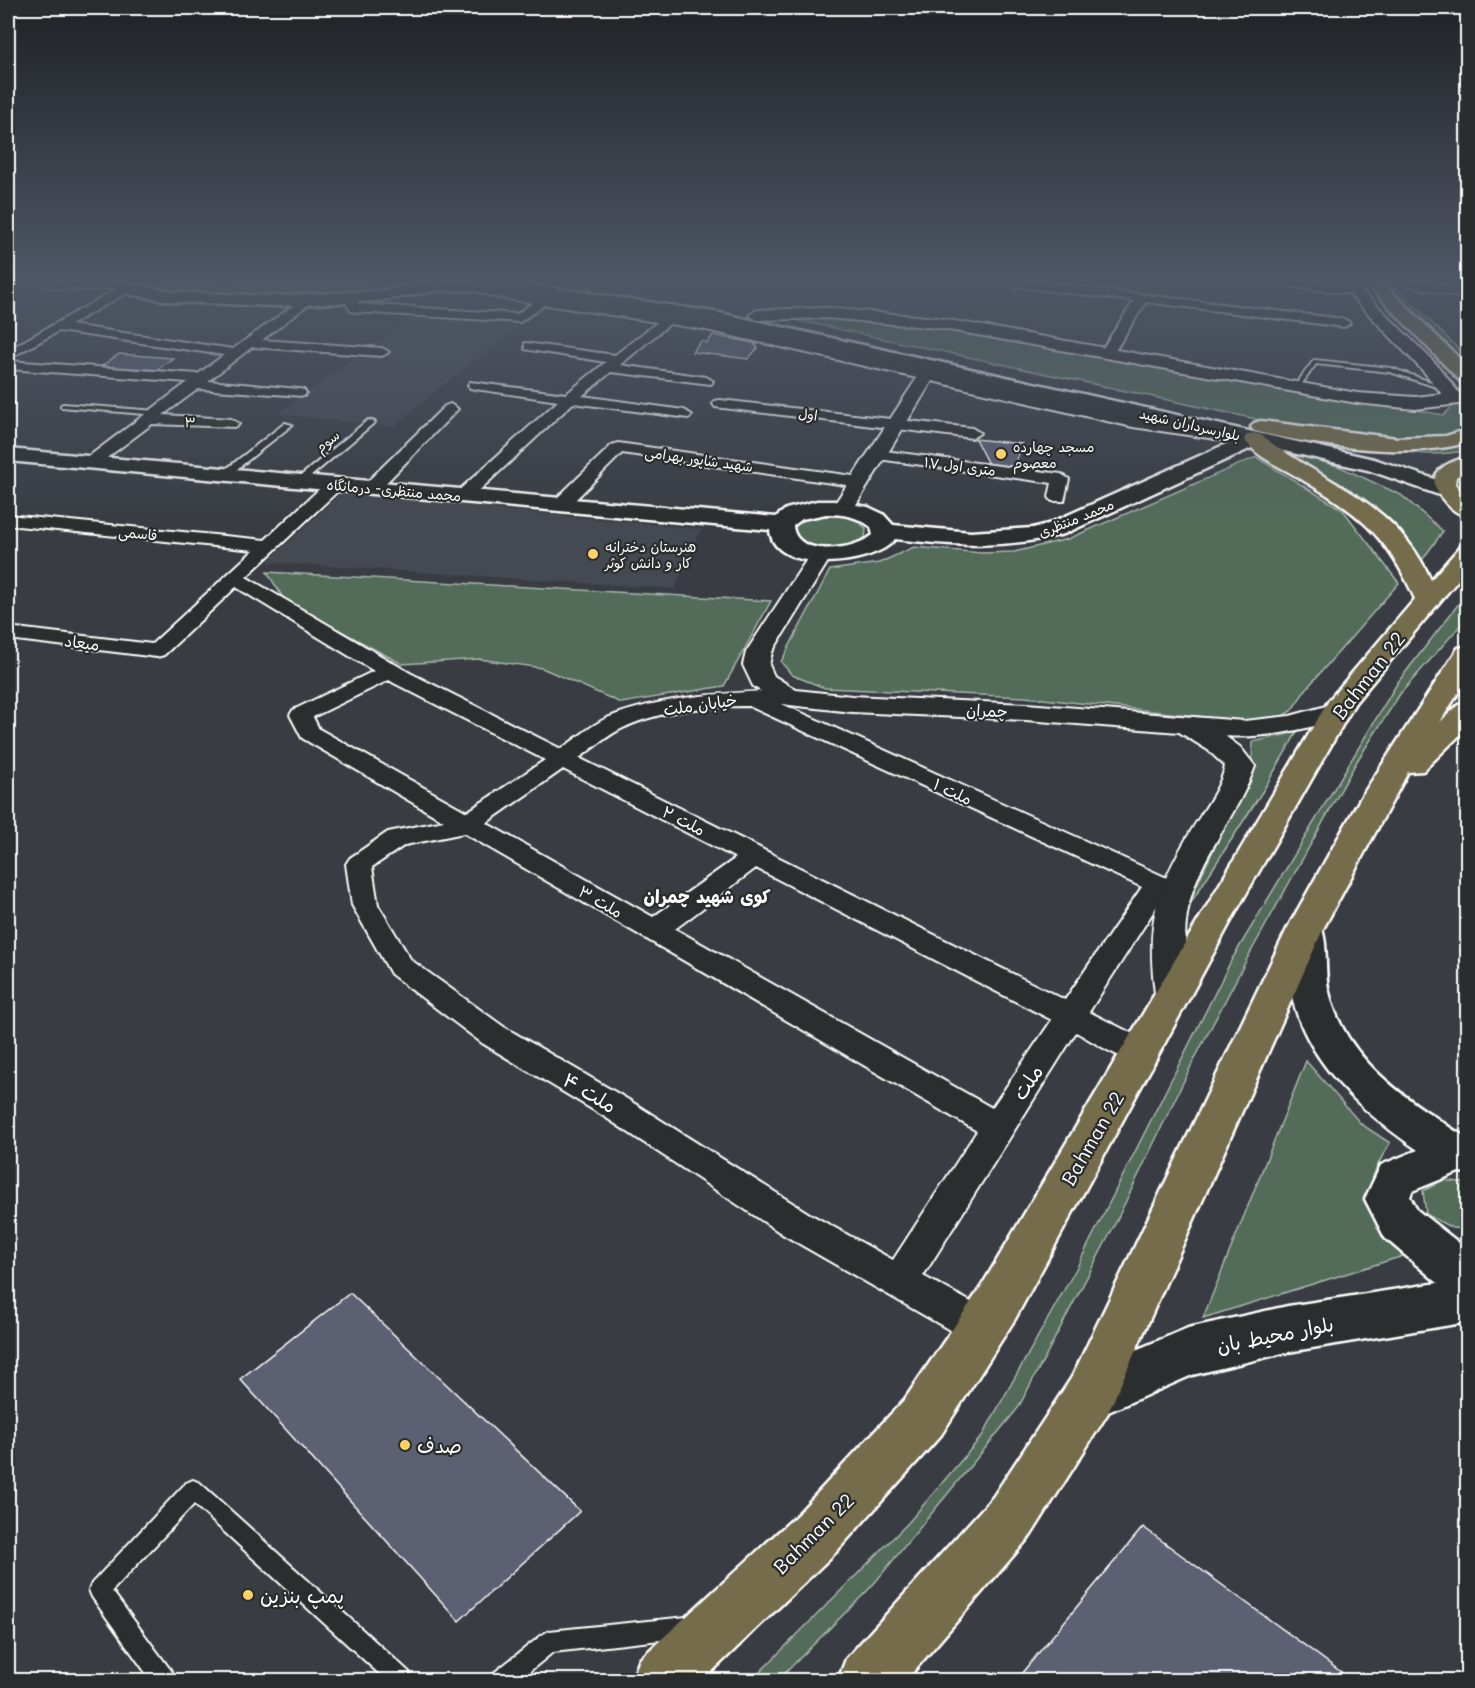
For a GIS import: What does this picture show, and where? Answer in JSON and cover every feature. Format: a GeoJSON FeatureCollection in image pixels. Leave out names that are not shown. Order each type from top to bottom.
{"type":"FeatureCollection","features":[{"type":"Feature","properties":{"kind":"highway"},"geometry":{"type":"LineString","coordinates":[[1450,361],[1467,378]]}},
{"type":"Feature","properties":{"kind":"highway"},"geometry":{"type":"LineString","coordinates":[[1428,601],[1417,572],[1392,536],[1367,509],[1265,448],[1258,433],[1403,444],[1433,444],[1460,439],[1467,435]]}},
{"type":"Feature","properties":{"kind":"highway"},"geometry":{"type":"LineString","coordinates":[[1460,465],[1445,474],[1443,482],[1445,490],[1467,510]]}},
{"type":"Feature","properties":{"kind":"highway","name":"Bahman 22"},"geometry":{"type":"LineString","coordinates":[[661,1680],[817,1533],[922,1417],[982,1328],[1343,700],[1467,552]]}},
{"type":"Feature","properties":{"kind":"highway"},"geometry":{"type":"LineString","coordinates":[[867,1680],[1011,1516],[1090,1395],[1305,929],[1376,799],[1467,654]]}},
{"type":"Feature","properties":{"kind":"highway"},"geometry":{"type":"LineString","coordinates":[[1376,799],[1467,711]]}},
{"type":"Feature","properties":{"kind":"main road","name":"بلوارسرداران شهید"},"geometry":{"type":"LineString","coordinates":[[919,361],[1376,459],[1460,465]]}},
{"type":"Feature","properties":{"kind":"main road","name":"بلوارسرداران شهید"},"geometry":{"type":"LineString","coordinates":[[951,361],[1258,433]]}},
{"type":"Feature","properties":{"kind":"main road","name":"محمد منتظری"},"geometry":{"type":"LineString","coordinates":[[781,524],[786,518],[805,510],[843,508],[876,519],[885,531],[991,542],[1023,539],[1056,529],[1258,433]]}},
{"type":"Feature","properties":{"kind":"main road","name":"محمد منتظری- درمانگاه"},"geometry":{"type":"LineString","coordinates":[[8,455],[781,524]]}},
{"type":"Feature","properties":{"kind":"main road","name":"بلوارسرداران شهید"},"geometry":{"type":"LineString","coordinates":[[1376,459],[1445,490]]}},
{"type":"Feature","properties":{"kind":"main road"},"geometry":{"type":"LineString","coordinates":[[781,524],[782,537],[787,543],[821,555],[862,552],[880,543],[885,531]]}},
{"type":"Feature","properties":{"kind":"main road"},"geometry":{"type":"LineString","coordinates":[[1305,929],[1310,995],[1324,1036],[1350,1074],[1388,1107],[1462,1155]]}},
{"type":"Feature","properties":{"kind":"main road"},"geometry":{"type":"LineString","coordinates":[[1462,1155],[1396,1178],[1387,1199],[1401,1224],[1467,1279]]}},
{"type":"Feature","properties":{"kind":"main road","name":"بلوار محیط بان"},"geometry":{"type":"LineString","coordinates":[[1090,1395],[1188,1352],[1287,1329],[1467,1300]]}},
{"type":"Feature","properties":{"kind":"street"},"geometry":{"type":"LineString","coordinates":[[38,361],[299,393]]}},
{"type":"Feature","properties":{"kind":"street"},"geometry":{"type":"LineString","coordinates":[[90,463],[225,361]]}},
{"type":"Feature","properties":{"kind":"street"},"geometry":{"type":"LineString","coordinates":[[600,361],[706,381]]}},
{"type":"Feature","properties":{"kind":"street"},"geometry":{"type":"LineString","coordinates":[[463,496],[614,361]]}},
{"type":"Feature","properties":{"kind":"street"},"geometry":{"type":"LineString","coordinates":[[865,361],[1133,421],[1258,433]]}},
{"type":"Feature","properties":{"kind":"street"},"geometry":{"type":"LineString","coordinates":[[1144,361],[1296,388],[1396,402],[1434,403],[1457,396],[1422,361]]}},
{"type":"Feature","properties":{"kind":"street"},"geometry":{"type":"LineString","coordinates":[[843,508],[927,375]]}},
{"type":"Feature","properties":{"kind":"street"},"geometry":{"type":"LineString","coordinates":[[475,385],[684,415]]}},
{"type":"Feature","properties":{"kind":"street","name":"اول"},"geometry":{"type":"LineString","coordinates":[[720,404],[972,433]]}},
{"type":"Feature","properties":{"kind":"street"},"geometry":{"type":"LineString","coordinates":[[371,488],[450,409]]}},
{"type":"Feature","properties":{"kind":"street","name":"۳"},"geometry":{"type":"LineString","coordinates":[[152,416],[231,424]]}},
{"type":"Feature","properties":{"kind":"street","name":"شهید شاپور بهرامی"},"geometry":{"type":"LineString","coordinates":[[561,504],[618,448],[860,482]]}},
{"type":"Feature","properties":{"kind":"street"},"geometry":{"type":"LineString","coordinates":[[967,467],[974,451]]}},
{"type":"Feature","properties":{"kind":"street","name":"۱۷ متری اول"},"geometry":{"type":"LineString","coordinates":[[877,454],[1061,479],[1058,497]]}},
{"type":"Feature","properties":{"kind":"street"},"geometry":{"type":"LineString","coordinates":[[234,578],[335,484]]}},
{"type":"Feature","properties":{"kind":"street","name":"قاسمی"},"geometry":{"type":"LineString","coordinates":[[8,520],[268,546]]}},
{"type":"Feature","properties":{"kind":"street"},"geometry":{"type":"LineString","coordinates":[[789,697],[762,680],[756,664],[759,652],[821,555]]}},
{"type":"Feature","properties":{"kind":"street","name":"میعاد"},"geometry":{"type":"LineString","coordinates":[[8,633],[157,651],[234,578]]}},
{"type":"Feature","properties":{"kind":"street","name":"ملت ۲"},"geometry":{"type":"LineString","coordinates":[[234,578],[390,671],[1140,1051]]}},
{"type":"Feature","properties":{"kind":"street","name":"ملت ۳"},"geometry":{"type":"LineString","coordinates":[[390,671],[301,715],[310,734],[997,1127]]}},
{"type":"Feature","properties":{"kind":"street","name":"خیابان ملت"},"geometry":{"type":"LineString","coordinates":[[467,824],[613,724],[645,713],[705,701],[789,697]]}},
{"type":"Feature","properties":{"kind":"street","name":"چمران"},"geometry":{"type":"LineString","coordinates":[[789,697],[852,704],[1026,711],[1185,726],[1268,728],[1337,711]]}},
{"type":"Feature","properties":{"kind":"street","name":"ملت ۱"},"geometry":{"type":"LineString","coordinates":[[748,698],[1158,884]]}},
{"type":"Feature","properties":{"kind":"street"},"geometry":{"type":"LineString","coordinates":[[1173,993],[1166,951],[1170,907],[1187,865],[1228,796],[1240,766],[1231,753],[1215,741],[1185,726]]}},
{"type":"Feature","properties":{"kind":"street","name":"ملت ۴"},"geometry":{"type":"LineString","coordinates":[[467,824],[397,838],[359,864],[365,905],[401,967],[493,1035],[616,1108],[796,1224],[982,1328]]}},
{"type":"Feature","properties":{"kind":"street"},"geometry":{"type":"LineString","coordinates":[[654,931],[755,856]]}},
{"type":"Feature","properties":{"kind":"street","name":"ملت"},"geometry":{"type":"LineString","coordinates":[[899,1282],[997,1127],[1158,884]]}},
{"type":"Feature","properties":{"kind":"lane"},"geometry":{"type":"LineString","coordinates":[[1296,388],[1314,362],[1391,370],[1457,396]]}},
{"type":"Feature","properties":{"kind":"lane"},"geometry":{"type":"LineString","coordinates":[[63,406],[152,416]]}},
{"type":"Feature","properties":{"kind":"lane","name":"سوم"},"geometry":{"type":"LineString","coordinates":[[300,481],[371,422]]}},
{"type":"Feature","properties":{"kind":"lane"},"geometry":{"type":"LineString","coordinates":[[224,475],[288,425]]}},
{"type":"Feature","properties":{"kind":"lane"},"geometry":{"type":"LineString","coordinates":[[164,1680],[99,1590],[193,1490],[401,1680]]}},
{"type":"Feature","properties":{"kind":"lane"},"geometry":{"type":"LineString","coordinates":[[503,1680],[549,1642],[721,1624]]}},
{"type":"Feature","properties":{"kind":"shaded area"},"geometry":{"type":"Polygon","coordinates":[[[351,361],[475,361],[393,427],[277,414],[351,361]]]}},
{"type":"Feature","properties":{"kind":"shaded area"},"geometry":{"type":"Polygon","coordinates":[[[342,492],[701,529],[675,589],[267,562],[342,492]]]}},
{"type":"Feature","properties":{"kind":"green space"},"geometry":{"type":"Polygon","coordinates":[[[985,361],[1124,361],[1444,415],[1456,403],[1463,404],[1467,410],[1467,427],[1461,433],[1444,438],[1379,439],[1256,419],[985,361]]]}},
{"type":"Feature","properties":{"kind":"green space"},"geometry":{"type":"Polygon","coordinates":[[[1460,361],[1467,361],[1467,368],[1460,361]]]}},
{"type":"Feature","properties":{"kind":"green space"},"geometry":{"type":"Polygon","coordinates":[[[1352,441],[1432,448],[1467,443],[1467,450],[1424,454],[1395,451],[1352,441]]]}},
{"type":"Feature","properties":{"kind":"green space"},"geometry":{"type":"Polygon","coordinates":[[[1273,447],[1338,466],[1401,495],[1443,531],[1420,563],[1386,519],[1363,498],[1273,447]]]}},
{"type":"Feature","properties":{"kind":"green space"},"geometry":{"type":"Polygon","coordinates":[[[1256,457],[1343,510],[1399,583],[1307,688],[1291,711],[1281,717],[1251,722],[1025,697],[825,688],[792,675],[781,662],[830,570],[879,563],[914,547],[982,553],[1014,552],[1068,539],[1256,457]]]}},
{"type":"Feature","properties":{"kind":"green space"},"geometry":{"type":"Polygon","coordinates":[[[830,514],[853,518],[866,528],[865,539],[848,546],[830,548],[812,545],[796,537],[794,526],[808,517],[830,514]]]}},
{"type":"Feature","properties":{"kind":"green space"},"geometry":{"type":"Polygon","coordinates":[[[267,572],[771,601],[724,686],[621,703],[542,668],[479,659],[402,664],[285,601],[267,572]]]}},
{"type":"Feature","properties":{"kind":"green space"},"geometry":{"type":"Polygon","coordinates":[[[1467,593],[1467,618],[1400,694],[1357,761],[1248,957],[1192,1064],[1113,1228],[1018,1408],[872,1586],[778,1680],[752,1680],[908,1523],[982,1436],[1077,1267],[1232,959],[1398,682],[1467,593]]]}},
{"type":"Feature","properties":{"kind":"green space"},"geometry":{"type":"Polygon","coordinates":[[[1297,732],[1264,789],[1181,918],[1224,828],[1241,801],[1251,772],[1253,742],[1297,732]]]}},
{"type":"Feature","properties":{"kind":"green space"},"geometry":{"type":"Polygon","coordinates":[[[1306,1061],[1361,1124],[1390,1143],[1373,1176],[1370,1190],[1371,1202],[1382,1226],[1403,1256],[1203,1318],[1306,1061]]]}},
{"type":"Feature","properties":{"kind":"green space"},"geometry":{"type":"Polygon","coordinates":[[[1443,1180],[1467,1183],[1467,1229],[1452,1228],[1426,1214],[1423,1191],[1443,1180]]]}},
{"type":"Feature","properties":{"kind":"building"},"geometry":{"type":"Polygon","coordinates":[[[109,361],[169,361],[155,371],[99,368],[109,361]]]}},
{"type":"Feature","properties":{"kind":"building","name":"مسجد چهارده معصوم"},"geometry":{"type":"Polygon","coordinates":[[[975,439],[1022,444],[1014,468],[988,464],[975,439]]]}},
{"type":"Feature","properties":{"kind":"building","name":"صدف"},"geometry":{"type":"Polygon","coordinates":[[[350,1293],[580,1511],[459,1621],[240,1379],[350,1293]]]}},
{"type":"Feature","properties":{"kind":"building"},"geometry":{"type":"Polygon","coordinates":[[[1143,1527],[1352,1680],[1016,1680],[1143,1527]]]}},
{"type":"Feature","properties":{"kind":"place","name":"مسجد چهارده معصوم"},"geometry":{"type":"Point","coordinates":[1001,454]}},
{"type":"Feature","properties":{"kind":"place","name":"هنرستان دخترانه کار و دانش کوثر"},"geometry":{"type":"Point","coordinates":[593,554]}},
{"type":"Feature","properties":{"kind":"place","name":"صدف"},"geometry":{"type":"Point","coordinates":[405,1445]}},
{"type":"Feature","properties":{"kind":"place","name":"پمپ بنزین"},"geometry":{"type":"Point","coordinates":[248,1595]}},
{"type":"Feature","properties":{"kind":"district","name":"کوی شهید چمران"},"geometry":{"type":"Point","coordinates":[707,896]}}]}
